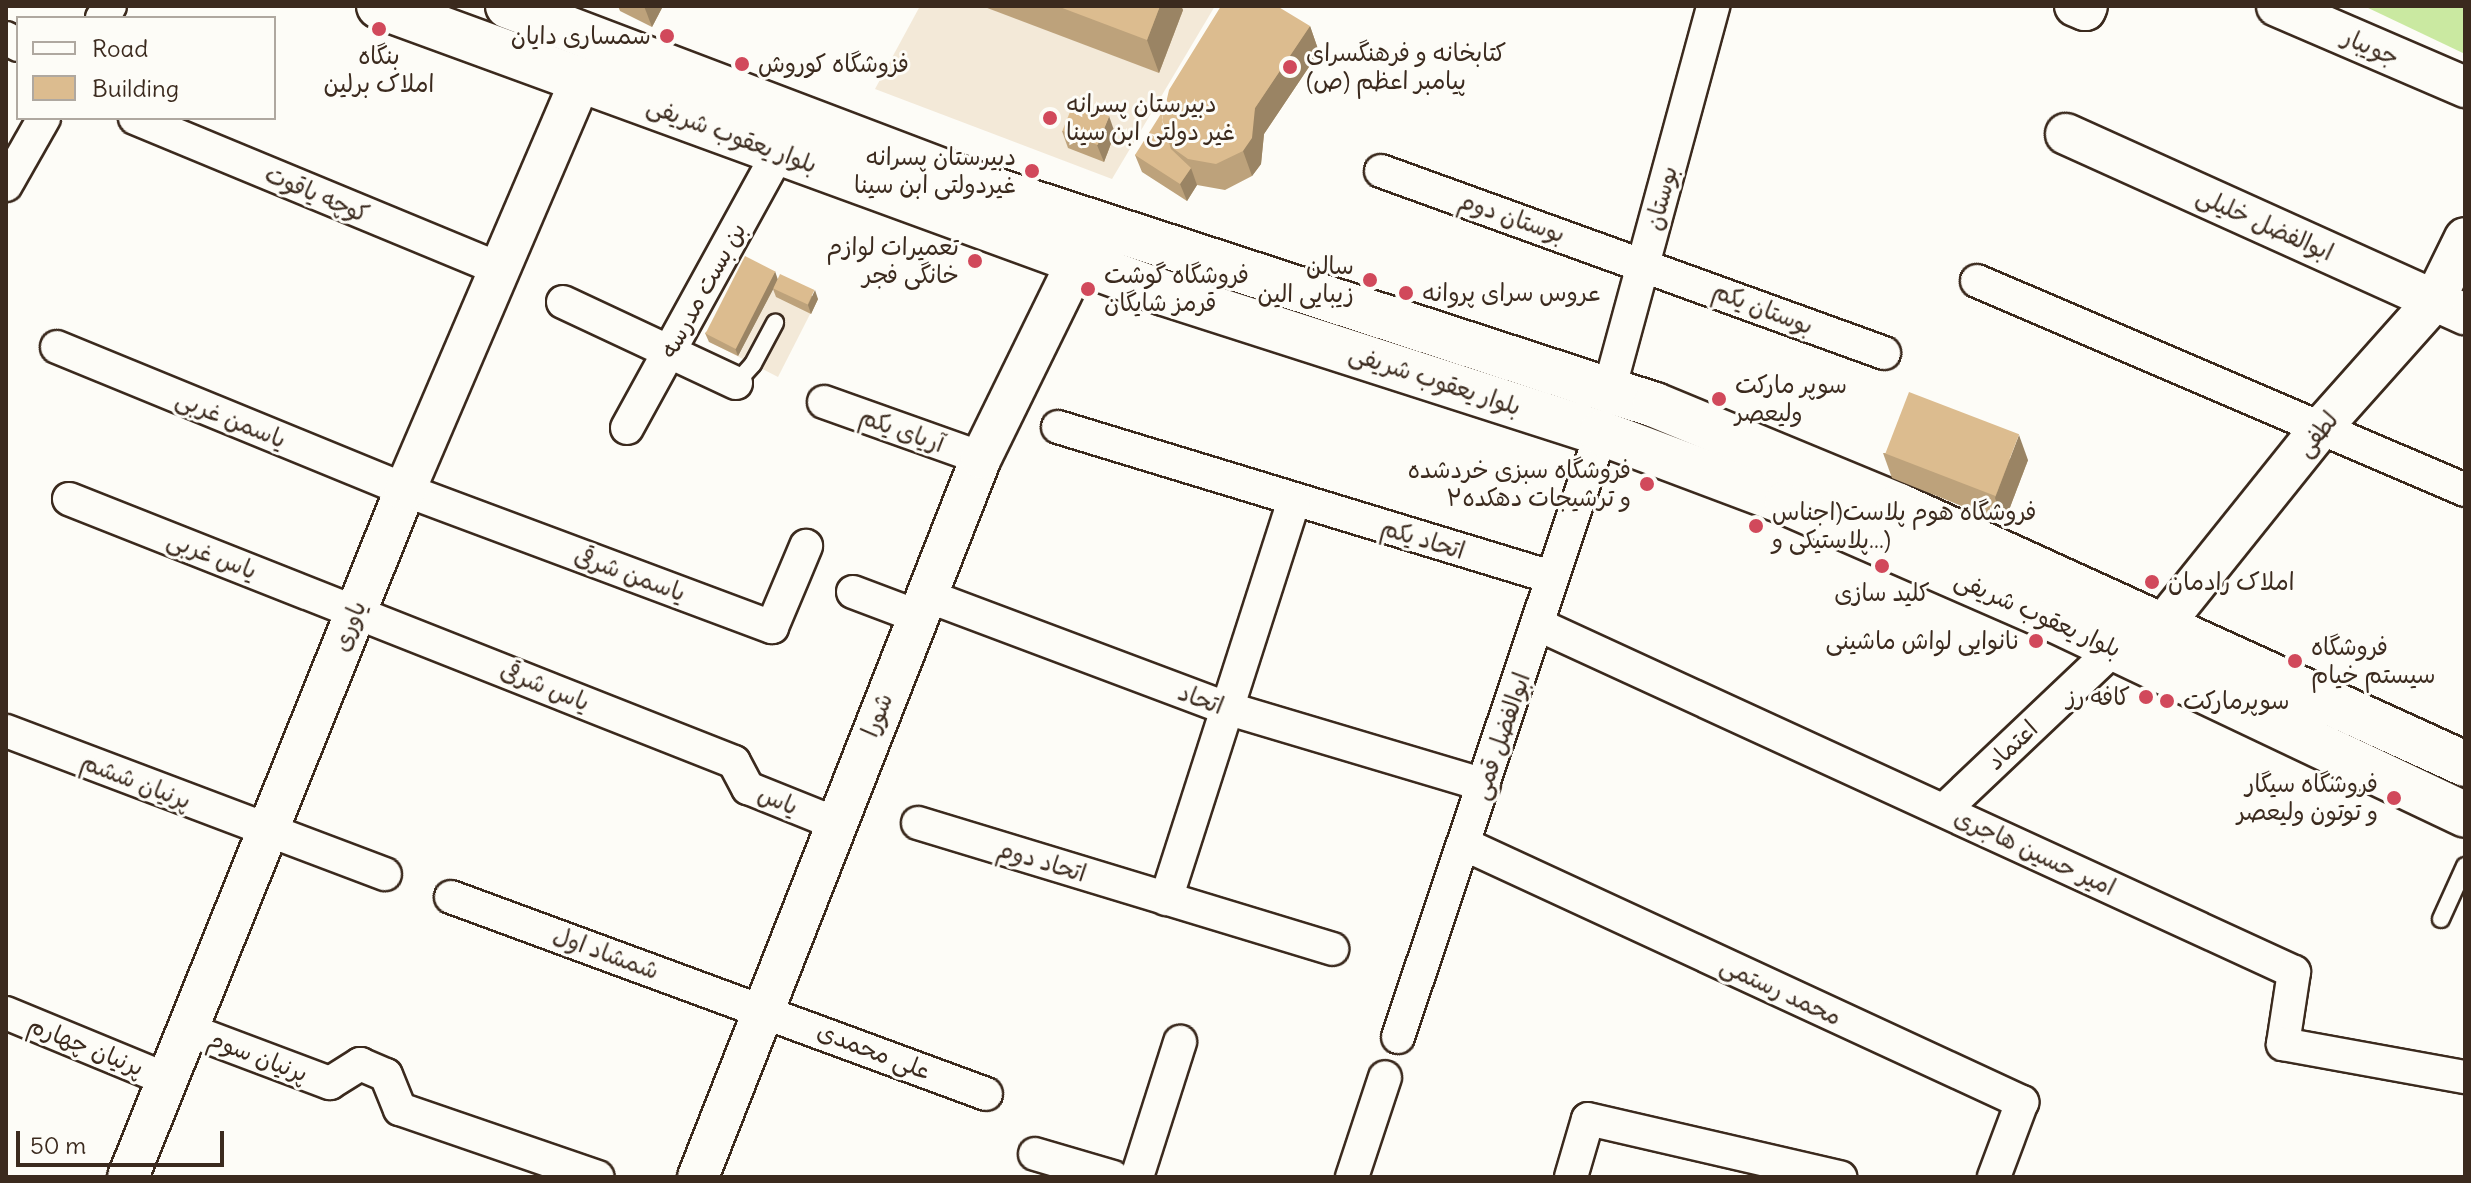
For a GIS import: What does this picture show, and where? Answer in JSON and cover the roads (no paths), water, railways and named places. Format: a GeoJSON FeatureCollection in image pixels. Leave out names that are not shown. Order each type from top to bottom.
{"type":"FeatureCollection","features":[{"type":"Feature","properties":{"kind":"main road","name":"بلوار یعقوب شریفی"},"geometry":{"type":"LineString","coordinates":[[379,6],[1077,262],[1601,433],[1787,503],[2115,648],[2465,815]]}},
{"type":"Feature","properties":{"kind":"main road","name":"بلوار یعقوب شریفی"},"geometry":{"type":"LineString","coordinates":[[508,6],[583,19],[979,185],[1609,390],[1899,506],[2465,764]]}},
{"type":"Feature","properties":{"kind":"main road"},"geometry":{"type":"LineString","coordinates":[[581,80],[583,19]]}},
{"type":"Feature","properties":{"kind":"main road"},"geometry":{"type":"LineString","coordinates":[[1077,262],[1096,221]]}},
{"type":"Feature","properties":{"kind":"main road"},"geometry":{"type":"LineString","coordinates":[[2115,648],[2162,626]]}},
{"type":"Feature","properties":{"kind":"street","name":"بوستان"},"geometry":{"type":"LineString","coordinates":[[1609,390],[1713,6]]}},
{"type":"Feature","properties":{"kind":"street"},"geometry":{"type":"LineString","coordinates":[[2075,6],[2085,10],[2087,6]]}},
{"type":"Feature","properties":{"kind":"street","name":"جویبار"},"geometry":{"type":"LineString","coordinates":[[2277,6],[2465,87]]}},
{"type":"Feature","properties":{"kind":"street","name":"یاوری"},"geometry":{"type":"LineString","coordinates":[[128,1177],[355,610],[581,80]]}},
{"type":"Feature","properties":{"kind":"street"},"geometry":{"type":"LineString","coordinates":[[6,184],[43,120]]}},
{"type":"Feature","properties":{"kind":"street","name":"کوچه یاقوت"},"geometry":{"type":"LineString","coordinates":[[140,120],[499,269]]}},
{"type":"Feature","properties":{"kind":"street","name":"ابوالفضل خلیلی"},"geometry":{"type":"LineString","coordinates":[[2066,134],[2449,307]]}},
{"type":"Feature","properties":{"kind":"street","name":"بن بست مدرسه"},"geometry":{"type":"LineString","coordinates":[[627,428],[779,152]]}},
{"type":"Feature","properties":{"kind":"street","name":"بوستان دوم"},"geometry":{"type":"LineString","coordinates":[[1381,171],[1643,262]]}},
{"type":"Feature","properties":{"kind":"street","name":"لطفی"},"geometry":{"type":"LineString","coordinates":[[2162,626],[2320,429],[2449,307],[2465,238]]}},
{"type":"Feature","properties":{"kind":"street","name":"شورا"},"geometry":{"type":"LineString","coordinates":[[698,1177],[981,458],[1077,262]]}},
{"type":"Feature","properties":{"kind":"street","name":"بوستان یکم"},"geometry":{"type":"LineString","coordinates":[[1643,262],[1884,353]]}},
{"type":"Feature","properties":{"kind":"street"},"geometry":{"type":"LineString","coordinates":[[1977,281],[2465,490]]}},
{"type":"Feature","properties":{"kind":"street"},"geometry":{"type":"LineString","coordinates":[[563,302],[736,383]]}},
{"type":"Feature","properties":{"kind":"street","name":"یاسمن غربی"},"geometry":{"type":"LineString","coordinates":[[57,347],[405,490]]}},
{"type":"Feature","properties":{"kind":"street","name":"آریای یکم"},"geometry":{"type":"LineString","coordinates":[[824,402],[981,458]]}},
{"type":"Feature","properties":{"kind":"street","name":"اتحاد یکم"},"geometry":{"type":"LineString","coordinates":[[1058,427],[1551,577]]}},
{"type":"Feature","properties":{"kind":"street","name":"ابوالفضل قمی"},"geometry":{"type":"LineString","coordinates":[[1398,1037],[1466,845],[1539,625],[1551,577],[1601,433]]}},
{"type":"Feature","properties":{"kind":"street","name":"یاسمن شرقی"},"geometry":{"type":"LineString","coordinates":[[405,490],[772,627],[806,546]]}},
{"type":"Feature","properties":{"kind":"street","name":"یاس غربی"},"geometry":{"type":"LineString","coordinates":[[69,499],[355,610]]}},
{"type":"Feature","properties":{"kind":"street"},"geometry":{"type":"LineString","coordinates":[[1166,899],[1294,501]]}},
{"type":"Feature","properties":{"kind":"street","name":"اتحاد"},"geometry":{"type":"LineString","coordinates":[[853,592],[921,605],[1226,708],[1484,785]]}},
{"type":"Feature","properties":{"kind":"street","name":"یاس شرقی"},"geometry":{"type":"LineString","coordinates":[[355,610],[734,762]]}},
{"type":"Feature","properties":{"kind":"street","name":"امیر حسین هاجری"},"geometry":{"type":"LineString","coordinates":[[1539,625],[2294,972],[2283,1044],[2465,1077]]}},
{"type":"Feature","properties":{"kind":"street","name":"اعتماد"},"geometry":{"type":"LineString","coordinates":[[1944,810],[2115,648]]}},
{"type":"Feature","properties":{"kind":"street","name":"پرنیان ششم"},"geometry":{"type":"LineString","coordinates":[[6,731],[385,874]]}},
{"type":"Feature","properties":{"kind":"street","name":"یاس"},"geometry":{"type":"LineString","coordinates":[[734,762],[748,788],[835,823]]}},
{"type":"Feature","properties":{"kind":"street","name":"اتحاد دوم"},"geometry":{"type":"LineString","coordinates":[[918,823],[1332,949]]}},
{"type":"Feature","properties":{"kind":"street","name":"محمد رستمی"},"geometry":{"type":"LineString","coordinates":[[1466,845],[2022,1102],[1994,1177]]}},
{"type":"Feature","properties":{"kind":"street","name":"شمشاد اول"},"geometry":{"type":"LineString","coordinates":[[451,897],[762,1009]]}},
{"type":"Feature","properties":{"kind":"street","name":"علی محمدی"},"geometry":{"type":"LineString","coordinates":[[762,1009],[986,1094]]}},
{"type":"Feature","properties":{"kind":"street","name":"پرنیان چهارم"},"geometry":{"type":"LineString","coordinates":[[6,1013],[166,1079]]}},
{"type":"Feature","properties":{"kind":"street","name":"پرنیان سوم"},"geometry":{"type":"LineString","coordinates":[[186,1029],[330,1083],[360,1064],[386,1075],[400,1109],[598,1177]]}},
{"type":"Feature","properties":{"kind":"street"},"geometry":{"type":"LineString","coordinates":[[1137,1177],[1180,1042]]}},
{"type":"Feature","properties":{"kind":"street"},"geometry":{"type":"LineString","coordinates":[[1352,1177],[1385,1077]]}},
{"type":"Feature","properties":{"kind":"street"},"geometry":{"type":"LineString","coordinates":[[1571,1177],[1588,1119],[1840,1177]]}},
{"type":"Feature","properties":{"kind":"street"},"geometry":{"type":"LineString","coordinates":[[1035,1154],[1113,1177]]}},
{"type":"Feature","properties":{"kind":"lane"},"geometry":{"type":"LineString","coordinates":[[736,383],[753,364],[775,323]]}},
{"type":"Feature","properties":{"kind":"lane"},"geometry":{"type":"LineString","coordinates":[[2441,919],[2465,866]]}},
{"type":"Feature","properties":{"kind":"place","name":"بنگاه املاک برلین"},"geometry":{"type":"Point","coordinates":[379,29]}},
{"type":"Feature","properties":{"kind":"place","name":"سمساری دایان"},"geometry":{"type":"Point","coordinates":[667,36]}},
{"type":"Feature","properties":{"kind":"place","name":"فزوشگاه کوروش"},"geometry":{"type":"Point","coordinates":[742,64]}},
{"type":"Feature","properties":{"kind":"place","name":"کتابخانه و فرهنگسرای پیامبر اعظم (ص)"},"geometry":{"type":"Point","coordinates":[1290,67]}},
{"type":"Feature","properties":{"kind":"place","name":"دبیرستان پسرانه غیر دولتی ابن سینا"},"geometry":{"type":"Point","coordinates":[1050,118]}},
{"type":"Feature","properties":{"kind":"place","name":"دبیرستان پسرانه غیردولتی ابن سینا"},"geometry":{"type":"Point","coordinates":[1032,171]}},
{"type":"Feature","properties":{"kind":"place","name":"تعمیرات لوازم خانگی فجر"},"geometry":{"type":"Point","coordinates":[975,261]}},
{"type":"Feature","properties":{"kind":"place","name":"سالن زیبایی الین"},"geometry":{"type":"Point","coordinates":[1370,280]}},
{"type":"Feature","properties":{"kind":"place","name":"فروشگاه گوشت قرمز شایگان"},"geometry":{"type":"Point","coordinates":[1088,289]}},
{"type":"Feature","properties":{"kind":"place","name":"عروس سرای پروانه"},"geometry":{"type":"Point","coordinates":[1406,293]}},
{"type":"Feature","properties":{"kind":"place","name":"سوپر مارکت ولیعصر"},"geometry":{"type":"Point","coordinates":[1719,399]}},
{"type":"Feature","properties":{"kind":"place","name":"فروشگاه سبزی خردشده و ترشیجات دهکده۲"},"geometry":{"type":"Point","coordinates":[1647,484]}},
{"type":"Feature","properties":{"kind":"place","name":"فروشگاه هوم پلاست(اجناس پلاستیکی و...)"},"geometry":{"type":"Point","coordinates":[1756,526]}},
{"type":"Feature","properties":{"kind":"place","name":"کلید سازی"},"geometry":{"type":"Point","coordinates":[1882,566]}},
{"type":"Feature","properties":{"kind":"place","name":"املاک رادمان"},"geometry":{"type":"Point","coordinates":[2152,582]}},
{"type":"Feature","properties":{"kind":"place","name":"نانوایی لواش ماشینی"},"geometry":{"type":"Point","coordinates":[2036,641]}},
{"type":"Feature","properties":{"kind":"place","name":"فروشگاه سیستم خیام"},"geometry":{"type":"Point","coordinates":[2295,661]}},
{"type":"Feature","properties":{"kind":"place","name":"کافه رز"},"geometry":{"type":"Point","coordinates":[2146,697]}},
{"type":"Feature","properties":{"kind":"place","name":"سوپرمارکت"},"geometry":{"type":"Point","coordinates":[2167,701]}},
{"type":"Feature","properties":{"kind":"place","name":"فروشگاه سیگار و توتون ولیعصر"},"geometry":{"type":"Point","coordinates":[2394,798]}}]}
